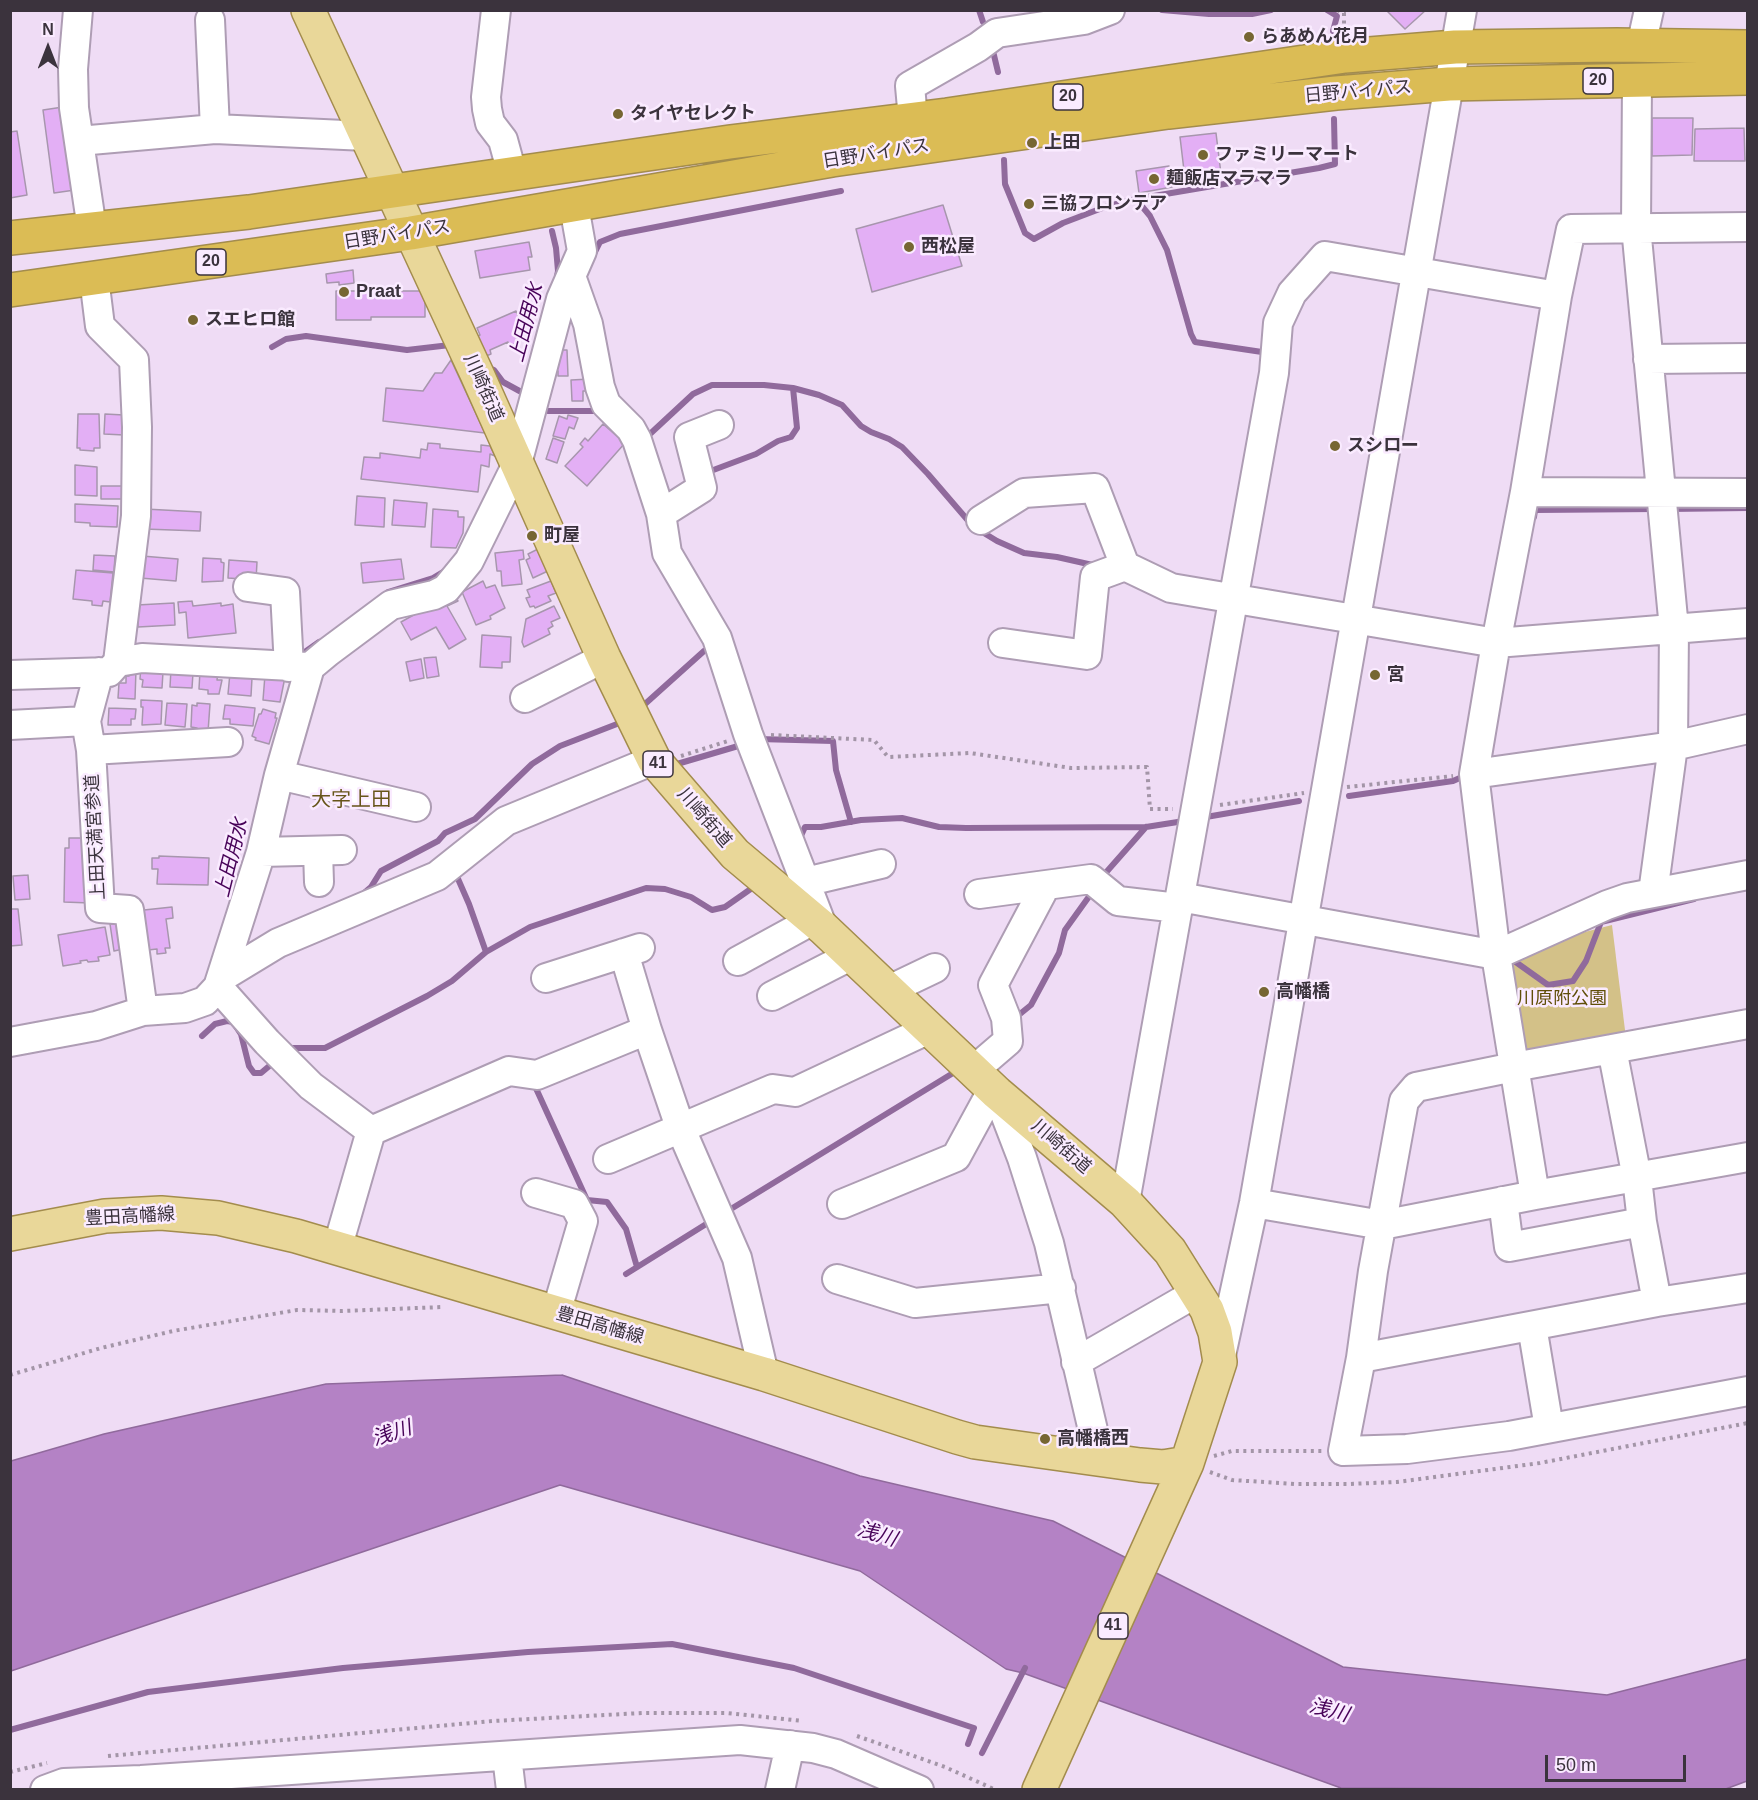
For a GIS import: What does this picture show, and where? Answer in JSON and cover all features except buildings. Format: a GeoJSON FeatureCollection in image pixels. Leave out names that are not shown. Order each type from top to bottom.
{"type":"FeatureCollection","features":[{"type":"Feature","properties":{"kind":"highway","name":"日野バイパス"},"geometry":{"type":"LineString","coordinates":[[10,238],[216,216],[913,119],[1315,59],[1455,47],[1748,47]]}},
{"type":"Feature","properties":{"kind":"highway","name":"日野バイパス"},"geometry":{"type":"LineString","coordinates":[[10,290],[411,233],[832,160],[1146,115],[1336,93],[1449,84],[1748,78]]}},
{"type":"Feature","properties":{"kind":"main road","name":"川崎街道"},"geometry":{"type":"LineString","coordinates":[[308,10],[604,657],[654,760],[735,854],[818,924],[988,1084],[1125,1202],[1170,1251],[1207,1311],[1215,1332],[1220,1362],[1187,1463]]}},
{"type":"Feature","properties":{"kind":"main road","name":"豊田高幡線"},"geometry":{"type":"LineString","coordinates":[[10,1234],[105,1216],[180,1214],[218,1218],[296,1236],[764,1374],[975,1442],[1163,1467],[1187,1463]]}},
{"type":"Feature","properties":{"kind":"main road","name":"41"},"geometry":{"type":"LineString","coordinates":[[1039,1790],[1187,1463]]}},
{"type":"Feature","properties":{"kind":"street"},"geometry":{"type":"LineString","coordinates":[[78,10],[73,69],[74,108],[92,229]]}},
{"type":"Feature","properties":{"kind":"street"},"geometry":{"type":"LineString","coordinates":[[496,10],[486,97],[487,109],[490,123],[503,140],[512,173]]}},
{"type":"Feature","properties":{"kind":"street"},"geometry":{"type":"LineString","coordinates":[[913,119],[910,86],[978,47],[994,22],[1084,20],[1110,10]]}},
{"type":"Feature","properties":{"kind":"street"},"geometry":{"type":"LineString","coordinates":[[1220,1362],[1254,1203],[1462,10]]}},
{"type":"Feature","properties":{"kind":"street"},"geometry":{"type":"LineString","coordinates":[[1641,46],[1649,10]]}},
{"type":"Feature","properties":{"kind":"street"},"geometry":{"type":"LineString","coordinates":[[210,20],[215,129]]}},
{"type":"Feature","properties":{"kind":"street"},"geometry":{"type":"LineString","coordinates":[[1637,81],[1636,227],[1674,629],[1673,746],[1653,893]]}},
{"type":"Feature","properties":{"kind":"street"},"geometry":{"type":"LineString","coordinates":[[79,141],[215,129],[366,136]]}},
{"type":"Feature","properties":{"kind":"street"},"geometry":{"type":"LineString","coordinates":[[10,675],[108,667],[142,658],[300,667],[328,652],[391,605],[434,595],[446,589],[469,561],[517,464],[561,299],[582,251],[574,206]]}},
{"type":"Feature","properties":{"kind":"street"},"geometry":{"type":"LineString","coordinates":[[1535,1195],[1496,955],[1474,774],[1525,492],[1557,296],[1571,229],[1748,227]]}},
{"type":"Feature","properties":{"kind":"street"},"geometry":{"type":"LineString","coordinates":[[1125,1202],[1274,373],[1278,323],[1292,293],[1325,256],[1557,296]]}},
{"type":"Feature","properties":{"kind":"street"},"geometry":{"type":"LineString","coordinates":[[571,276],[588,324],[606,404],[631,429],[637,440],[661,514],[667,553],[717,638],[748,734],[805,882],[818,924],[738,961]]}},
{"type":"Feature","properties":{"kind":"street","name":"上田天満宮参道"},"geometry":{"type":"LineString","coordinates":[[94,278],[100,326],[134,360],[137,427],[136,516],[108,667],[86,721],[91,750],[100,908],[129,909],[144,1011]]}},
{"type":"Feature","properties":{"kind":"street"},"geometry":{"type":"LineString","coordinates":[[1648,359],[1748,358]]}},
{"type":"Feature","properties":{"kind":"street"},"geometry":{"type":"LineString","coordinates":[[661,514],[702,488],[689,437],[719,425]]}},
{"type":"Feature","properties":{"kind":"street"},"geometry":{"type":"LineString","coordinates":[[981,520],[1024,494],[1095,488],[1125,566],[1171,588],[1496,643],[1748,623]]}},
{"type":"Feature","properties":{"kind":"street"},"geometry":{"type":"LineString","coordinates":[[1525,492],[1662,504],[1748,493]]}},
{"type":"Feature","properties":{"kind":"street"},"geometry":{"type":"LineString","coordinates":[[1003,643],[1087,655],[1095,577],[1125,566]]}},
{"type":"Feature","properties":{"kind":"street"},"geometry":{"type":"LineString","coordinates":[[220,982],[261,852],[300,667],[285,592],[248,587]]}},
{"type":"Feature","properties":{"kind":"street"},"geometry":{"type":"LineString","coordinates":[[525,698],[604,657]]}},
{"type":"Feature","properties":{"kind":"street"},"geometry":{"type":"LineString","coordinates":[[10,725],[86,721]]}},
{"type":"Feature","properties":{"kind":"street"},"geometry":{"type":"LineString","coordinates":[[1474,774],[1673,746],[1748,729]]}},
{"type":"Feature","properties":{"kind":"street"},"geometry":{"type":"LineString","coordinates":[[91,750],[228,742]]}},
{"type":"Feature","properties":{"kind":"street"},"geometry":{"type":"LineString","coordinates":[[10,1042],[96,1026],[144,1011],[185,1008],[205,1001],[220,982],[278,943],[437,876],[506,821],[654,760]]}},
{"type":"Feature","properties":{"kind":"street"},"geometry":{"type":"LineString","coordinates":[[279,775],[416,807]]}},
{"type":"Feature","properties":{"kind":"street"},"geometry":{"type":"LineString","coordinates":[[261,852],[330,850],[319,882]]}},
{"type":"Feature","properties":{"kind":"street"},"geometry":{"type":"LineString","coordinates":[[805,882],[881,864]]}},
{"type":"Feature","properties":{"kind":"street"},"geometry":{"type":"LineString","coordinates":[[979,894],[1091,879],[1118,901],[1179,903],[1304,919],[1496,955],[1627,898],[1748,875]]}},
{"type":"Feature","properties":{"kind":"street"},"geometry":{"type":"LineString","coordinates":[[842,1204],[956,1157],[1008,1041],[1006,1018],[993,985],[1046,885]]}},
{"type":"Feature","properties":{"kind":"street"},"geometry":{"type":"LineString","coordinates":[[546,978],[632,950],[648,1030],[680,1127],[737,1258],[764,1374]]}},
{"type":"Feature","properties":{"kind":"street"},"geometry":{"type":"LineString","coordinates":[[772,996],[852,955]]}},
{"type":"Feature","properties":{"kind":"street"},"geometry":{"type":"LineString","coordinates":[[889,990],[935,968]]}},
{"type":"Feature","properties":{"kind":"street"},"geometry":{"type":"LineString","coordinates":[[220,982],[267,1042],[311,1086],[371,1131]]}},
{"type":"Feature","properties":{"kind":"street"},"geometry":{"type":"LineString","coordinates":[[1748,1024],[1416,1087],[1404,1101],[1373,1271],[1361,1358],[1342,1451],[1407,1449],[1509,1436],[1748,1391]]}},
{"type":"Feature","properties":{"kind":"street"},"geometry":{"type":"LineString","coordinates":[[608,1159],[773,1089],[795,1092],[929,1029]]}},
{"type":"Feature","properties":{"kind":"street"},"geometry":{"type":"LineString","coordinates":[[371,1131],[508,1071],[537,1075],[648,1030]]}},
{"type":"Feature","properties":{"kind":"street"},"geometry":{"type":"LineString","coordinates":[[1611,1049],[1658,1302]]}},
{"type":"Feature","properties":{"kind":"street"},"geometry":{"type":"LineString","coordinates":[[988,1084],[1022,1158],[1049,1243],[1100,1460]]}},
{"type":"Feature","properties":{"kind":"street"},"geometry":{"type":"LineString","coordinates":[[337,1249],[371,1131]]}},
{"type":"Feature","properties":{"kind":"street"},"geometry":{"type":"LineString","coordinates":[[1254,1203],[1382,1225],[1748,1157]]}},
{"type":"Feature","properties":{"kind":"street"},"geometry":{"type":"LineString","coordinates":[[536,1193],[574,1204],[583,1221],[556,1313]]}},
{"type":"Feature","properties":{"kind":"street"},"geometry":{"type":"LineString","coordinates":[[1503,1201],[1509,1247],[1642,1222]]}},
{"type":"Feature","properties":{"kind":"street"},"geometry":{"type":"LineString","coordinates":[[837,1279],[915,1303],[1061,1288]]}},
{"type":"Feature","properties":{"kind":"street"},"geometry":{"type":"LineString","coordinates":[[1361,1358],[1658,1302],[1748,1288]]}},
{"type":"Feature","properties":{"kind":"street"},"geometry":{"type":"LineString","coordinates":[[1076,1362],[1196,1293]]}},
{"type":"Feature","properties":{"kind":"street"},"geometry":{"type":"LineString","coordinates":[[1532,1326],[1550,1428]]}},
{"type":"Feature","properties":{"kind":"street"},"geometry":{"type":"LineString","coordinates":[[45,1790],[64,1784],[140,1785],[282,1780],[507,1756],[740,1740],[790,1745],[836,1754],[919,1790]]}},
{"type":"Feature","properties":{"kind":"street"},"geometry":{"type":"LineString","coordinates":[[780,1790],[790,1745]]}},
{"type":"Feature","properties":{"kind":"street"},"geometry":{"type":"LineString","coordinates":[[507,1756],[511,1790]]}},
{"type":"Feature","properties":{"kind":"path"},"geometry":{"type":"LineString","coordinates":[[654,760],[682,756],[748,734],[874,740],[888,757],[970,753],[1071,768],[1147,767],[1150,809],[1196,809],[1326,790],[1474,774]]}},
{"type":"Feature","properties":{"kind":"path"},"geometry":{"type":"LineString","coordinates":[[10,1375],[101,1348],[173,1331],[297,1310],[450,1308]]}},
{"type":"Feature","properties":{"kind":"path"},"geometry":{"type":"LineString","coordinates":[[1187,1463],[1232,1451],[1342,1451]]}},
{"type":"Feature","properties":{"kind":"green space","name":"川原附公園"},"geometry":{"type":"Polygon","coordinates":[[[1612,925],[1627,1046],[1514,1067],[1496,955],[1612,925]]]}},
{"type":"Feature","properties":{"kind":"water","name":"浅川"},"geometry":{"type":"Polygon","coordinates":[[[562,1375],[860,1476],[1053,1521],[1343,1667],[1607,1695],[1747,1659],[1747,1781],[1723,1790],[1341,1788],[1023,1673],[1006,1669],[860,1571],[560,1485],[11,1671],[11,1461],[104,1434],[326,1384],[562,1375]]]}},
{"type":"Feature","properties":{"kind":"waterway","name":"上田用水"},"geometry":{"type":"LineString","coordinates":[[979,10],[983,22]]}},
{"type":"Feature","properties":{"kind":"waterway"},"geometry":{"type":"LineString","coordinates":[[1162,10],[1209,14],[1252,14],[1271,10]]}},
{"type":"Feature","properties":{"kind":"waterway","name":"上田用水"},"geometry":{"type":"LineString","coordinates":[[1327,10],[1337,16],[1333,31]]}},
{"type":"Feature","properties":{"kind":"waterway","name":"上田用水"},"geometry":{"type":"LineString","coordinates":[[992,47],[998,72]]}},
{"type":"Feature","properties":{"kind":"waterway","name":"上田用水"},"geometry":{"type":"LineString","coordinates":[[1004,160],[1005,184],[1025,233],[1034,239],[1063,223],[1105,207],[1136,199],[1335,164],[1334,119]]}},
{"type":"Feature","properties":{"kind":"waterway"},"geometry":{"type":"LineString","coordinates":[[593,256],[600,242],[620,234],[841,191]]}},
{"type":"Feature","properties":{"kind":"waterway"},"geometry":{"type":"LineString","coordinates":[[1136,199],[1150,216],[1167,250],[1195,342],[1262,352]]}},
{"type":"Feature","properties":{"kind":"waterway","name":"上田用水"},"geometry":{"type":"LineString","coordinates":[[552,231],[556,248],[557,276]]}},
{"type":"Feature","properties":{"kind":"waterway"},"geometry":{"type":"LineString","coordinates":[[272,347],[286,339],[306,336],[407,350],[450,345]]}},
{"type":"Feature","properties":{"kind":"waterway"},"geometry":{"type":"LineString","coordinates":[[486,367],[494,370],[503,382],[525,394]]}},
{"type":"Feature","properties":{"kind":"waterway"},"geometry":{"type":"LineString","coordinates":[[651,433],[693,394],[712,385],[764,385],[793,388],[819,395],[842,405],[861,426],[902,447],[971,524]]}},
{"type":"Feature","properties":{"kind":"waterway"},"geometry":{"type":"LineString","coordinates":[[708,472],[756,454],[778,441],[791,437],[797,428],[793,388]]}},
{"type":"Feature","properties":{"kind":"waterway"},"geometry":{"type":"LineString","coordinates":[[548,411],[596,411],[601,413]]}},
{"type":"Feature","properties":{"kind":"waterway"},"geometry":{"type":"LineString","coordinates":[[1669,509],[1748,508]]}},
{"type":"Feature","properties":{"kind":"waterway"},"geometry":{"type":"LineString","coordinates":[[1534,517],[1535,510],[1656,509]]}},
{"type":"Feature","properties":{"kind":"waterway"},"geometry":{"type":"LineString","coordinates":[[979,530],[1024,553],[1057,557],[1097,566]]}},
{"type":"Feature","properties":{"kind":"waterway","name":"上田用水"},"geometry":{"type":"LineString","coordinates":[[388,592],[433,578],[448,569]]}},
{"type":"Feature","properties":{"kind":"waterway","name":"上田用水"},"geometry":{"type":"LineString","coordinates":[[302,654],[319,642]]}},
{"type":"Feature","properties":{"kind":"waterway"},"geometry":{"type":"LineString","coordinates":[[645,704],[704,651]]}},
{"type":"Feature","properties":{"kind":"waterway"},"geometry":{"type":"LineString","coordinates":[[364,893],[371,887],[381,871],[438,841],[445,833],[475,819],[532,764],[560,746],[617,724]]}},
{"type":"Feature","properties":{"kind":"waterway"},"geometry":{"type":"LineString","coordinates":[[758,739],[833,741],[836,770],[851,822]]}},
{"type":"Feature","properties":{"kind":"waterway"},"geometry":{"type":"LineString","coordinates":[[677,764],[745,744]]}},
{"type":"Feature","properties":{"kind":"waterway"},"geometry":{"type":"LineString","coordinates":[[1349,796],[1453,781],[1462,777],[1462,781]]}},
{"type":"Feature","properties":{"kind":"waterway"},"geometry":{"type":"LineString","coordinates":[[1206,817],[1299,801]]}},
{"type":"Feature","properties":{"kind":"waterway"},"geometry":{"type":"LineString","coordinates":[[799,840],[805,827],[821,827],[861,820],[902,818],[939,827],[966,828],[1146,827],[1184,821]]}},
{"type":"Feature","properties":{"kind":"waterway"},"geometry":{"type":"LineString","coordinates":[[1102,877],[1146,827]]}},
{"type":"Feature","properties":{"kind":"waterway"},"geometry":{"type":"LineString","coordinates":[[455,872],[486,952]]}},
{"type":"Feature","properties":{"kind":"waterway"},"geometry":{"type":"LineString","coordinates":[[292,1048],[325,1048],[427,996],[452,981],[486,952],[530,927],[646,888],[665,889],[691,897],[712,910],[725,907],[755,886]]}},
{"type":"Feature","properties":{"kind":"waterway"},"geometry":{"type":"LineString","coordinates":[[1015,1018],[1031,1005],[1059,953],[1065,930],[1093,891]]}},
{"type":"Feature","properties":{"kind":"waterway"},"geometry":{"type":"LineString","coordinates":[[1510,958],[1548,985],[1573,981],[1586,961],[1601,922],[1694,899]]}},
{"type":"Feature","properties":{"kind":"waterway"},"geometry":{"type":"LineString","coordinates":[[202,1036],[215,1024],[233,1022],[241,1034],[249,1066],[254,1073],[261,1073],[274,1062]]}},
{"type":"Feature","properties":{"kind":"waterway"},"geometry":{"type":"LineString","coordinates":[[726,1212],[958,1070]]}},
{"type":"Feature","properties":{"kind":"waterway"},"geometry":{"type":"LineString","coordinates":[[534,1084],[587,1200],[607,1202],[626,1229],[637,1267]]}},
{"type":"Feature","properties":{"kind":"waterway"},"geometry":{"type":"LineString","coordinates":[[626,1274],[711,1221]]}},
{"type":"Feature","properties":{"kind":"waterway"},"geometry":{"type":"LineString","coordinates":[[10,1730],[148,1692],[343,1668],[528,1652],[672,1644],[794,1668],[974,1728],[968,1744]]}},
{"type":"Feature","properties":{"kind":"waterway"},"geometry":{"type":"LineString","coordinates":[[982,1753],[1025,1668]]}},
{"type":"Feature","properties":{"kind":"place","name":"らあめん花月"},"geometry":{"type":"Point","coordinates":[1249,37]}},
{"type":"Feature","properties":{"kind":"place","name":"タイヤセレクト"},"geometry":{"type":"Point","coordinates":[618,114]}},
{"type":"Feature","properties":{"kind":"place","name":"上田"},"geometry":{"type":"Point","coordinates":[1032,143]}},
{"type":"Feature","properties":{"kind":"place","name":"ファミリーマート"},"geometry":{"type":"Point","coordinates":[1203,155]}},
{"type":"Feature","properties":{"kind":"place","name":"麺飯店マラマラ"},"geometry":{"type":"Point","coordinates":[1154,179]}},
{"type":"Feature","properties":{"kind":"place","name":"三協フロンテア"},"geometry":{"type":"Point","coordinates":[1029,204]}},
{"type":"Feature","properties":{"kind":"place","name":"西松屋"},"geometry":{"type":"Point","coordinates":[909,247]}},
{"type":"Feature","properties":{"kind":"place","name":"Praat"},"geometry":{"type":"Point","coordinates":[344,292]}},
{"type":"Feature","properties":{"kind":"place","name":"スエヒロ館"},"geometry":{"type":"Point","coordinates":[193,320]}},
{"type":"Feature","properties":{"kind":"place","name":"スシロー"},"geometry":{"type":"Point","coordinates":[1335,446]}},
{"type":"Feature","properties":{"kind":"place","name":"町屋"},"geometry":{"type":"Point","coordinates":[532,536]}},
{"type":"Feature","properties":{"kind":"place","name":"宮"},"geometry":{"type":"Point","coordinates":[1375,675]}},
{"type":"Feature","properties":{"kind":"place","name":"高幡橋"},"geometry":{"type":"Point","coordinates":[1264,992]}},
{"type":"Feature","properties":{"kind":"place","name":"高幡橋西"},"geometry":{"type":"Point","coordinates":[1045,1439]}},
{"type":"Feature","properties":{"kind":"district","name":"大字上田"},"geometry":{"type":"Point","coordinates":[351,800]}}]}
